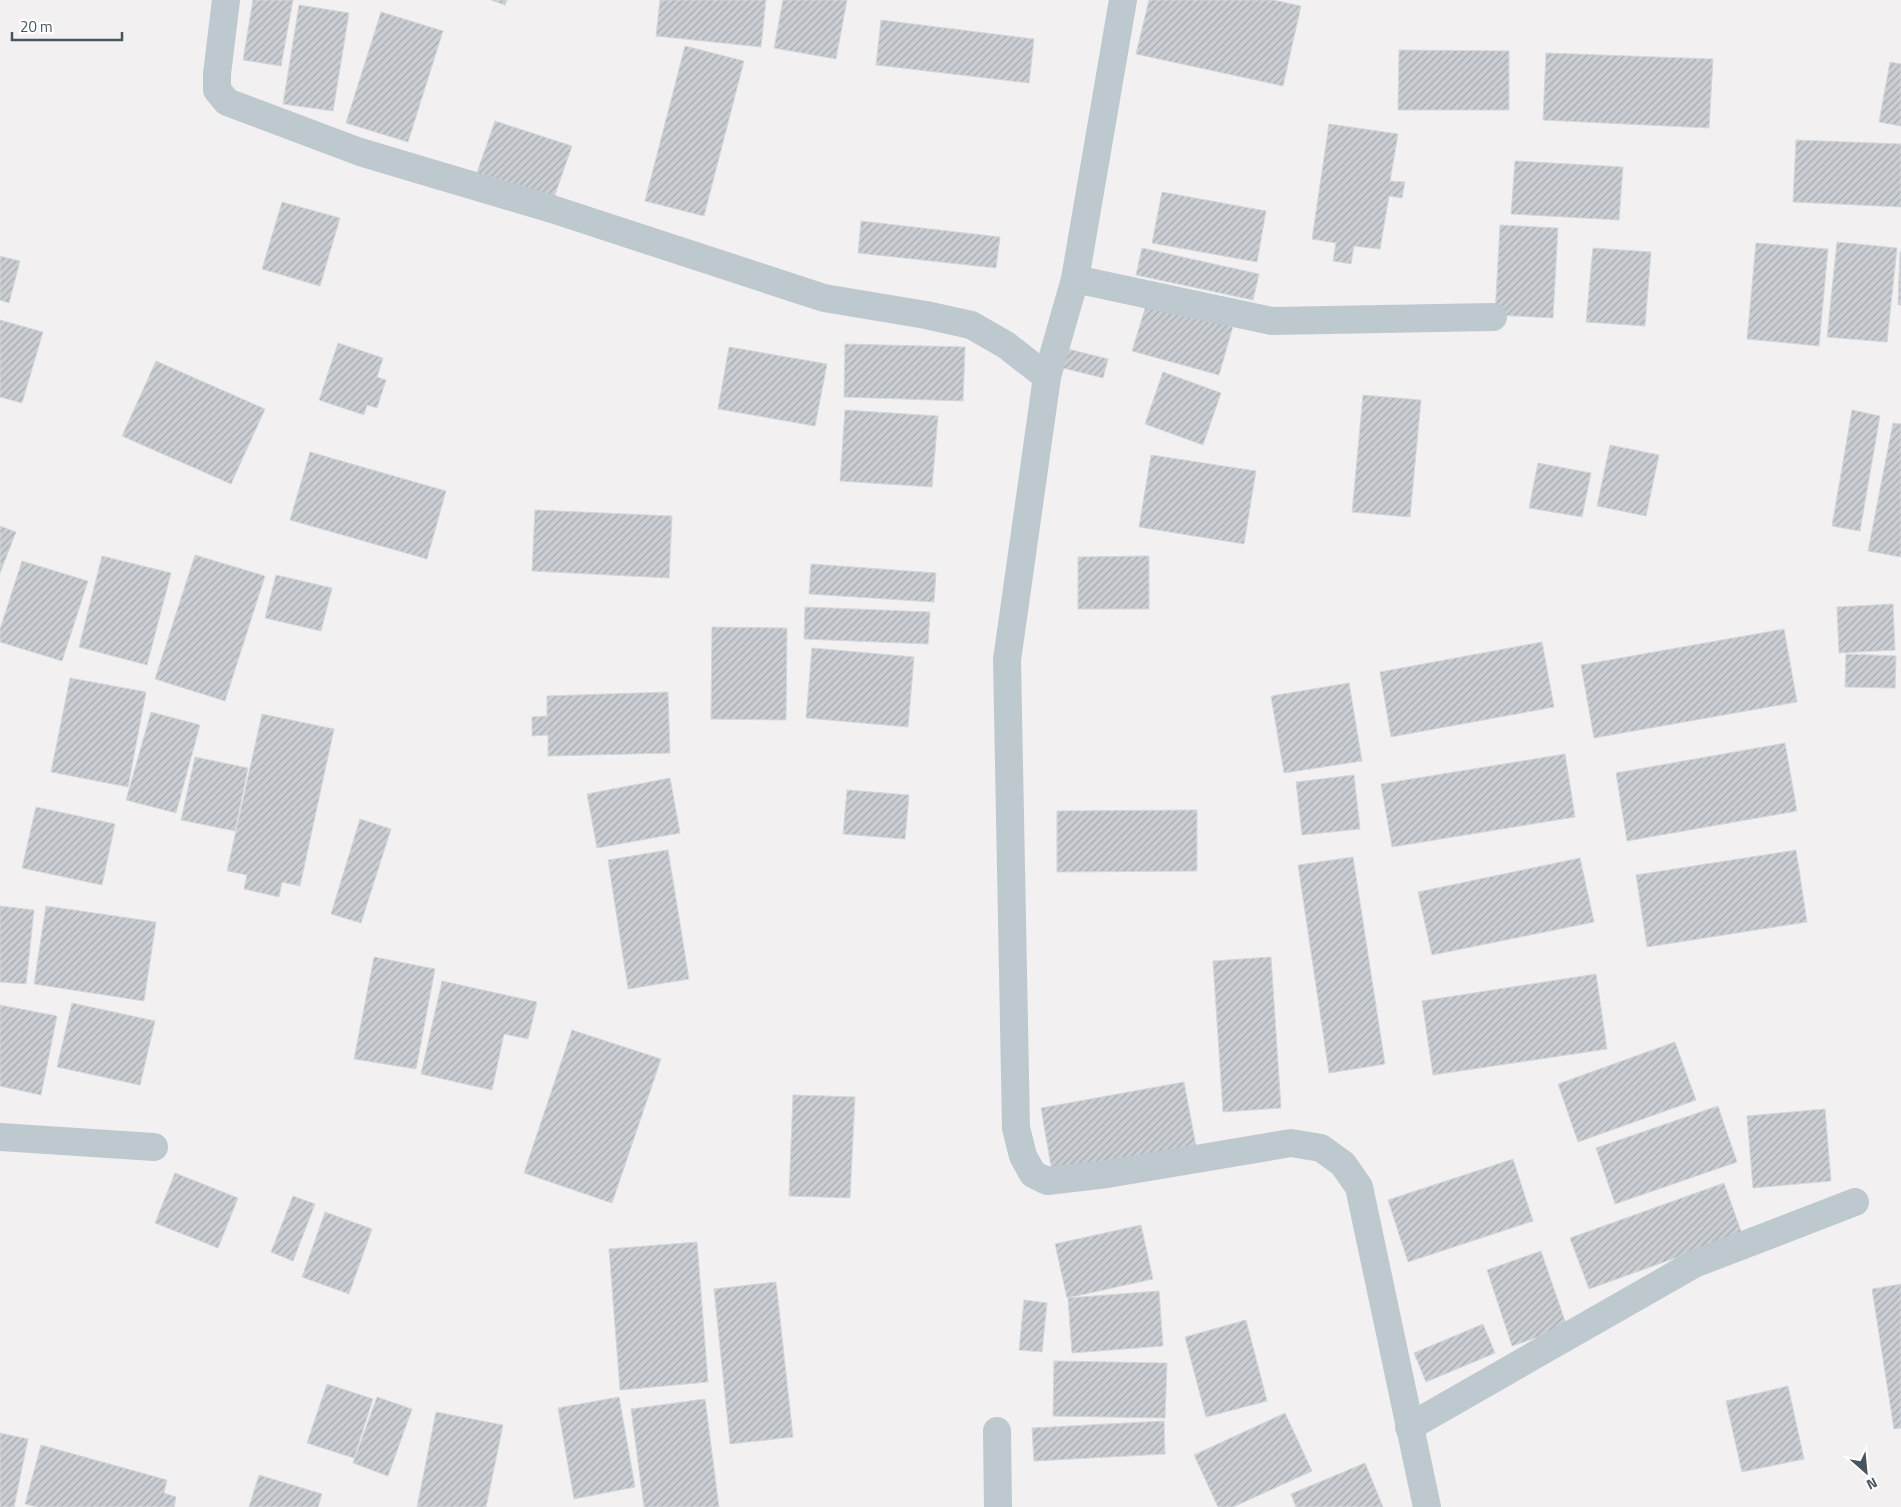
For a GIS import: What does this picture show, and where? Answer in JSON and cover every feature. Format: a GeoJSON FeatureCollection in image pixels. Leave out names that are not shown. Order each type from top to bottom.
{"type":"FeatureCollection","features":[{"type":"Feature","properties":{"kind":"street"},"geometry":{"type":"LineString","coordinates":[[226,0],[216,90],[227,102],[360,152],[561,212],[824,298],[926,315],[971,325],[1006,345],[1047,377]]}},
{"type":"Feature","properties":{"kind":"street"},"geometry":{"type":"LineString","coordinates":[[1123,0],[1075,279],[1047,377],[1007,660],[1016,1128],[1023,1156],[1033,1174],[1047,1181],[1107,1174],[1291,1143],[1321,1148],[1343,1164],[1359,1187],[1427,1507]]}},
{"type":"Feature","properties":{"kind":"street"},"geometry":{"type":"LineString","coordinates":[[1075,279],[1272,320],[1493,317]]}},
{"type":"Feature","properties":{"kind":"street"},"geometry":{"type":"LineString","coordinates":[[0,1137],[154,1146]]}},
{"type":"Feature","properties":{"kind":"street"},"geometry":{"type":"LineString","coordinates":[[1409,1428],[1694,1264],[1855,1202]]}},
{"type":"Feature","properties":{"kind":"street"},"geometry":{"type":"LineString","coordinates":[[997,1431],[998,1507]]}},
{"type":"Feature","properties":{"kind":"building"},"geometry":{"type":"Polygon","coordinates":[[[253,0],[293,0],[281,66],[243,60],[253,0]]]}},
{"type":"Feature","properties":{"kind":"building"},"geometry":{"type":"Polygon","coordinates":[[[491,0],[507,0],[505,5],[491,0]]]}},
{"type":"Feature","properties":{"kind":"building"},"geometry":{"type":"Polygon","coordinates":[[[660,0],[766,0],[761,47],[656,36],[660,0]]]}},
{"type":"Feature","properties":{"kind":"building"},"geometry":{"type":"Polygon","coordinates":[[[783,0],[847,0],[836,59],[774,48],[783,0]]]}},
{"type":"Feature","properties":{"kind":"building"},"geometry":{"type":"Polygon","coordinates":[[[1149,0],[1273,0],[1301,6],[1283,86],[1136,54],[1149,0]]]}},
{"type":"Feature","properties":{"kind":"building"},"geometry":{"type":"Polygon","coordinates":[[[299,5],[349,13],[333,111],[283,104],[299,5]]]}},
{"type":"Feature","properties":{"kind":"building"},"geometry":{"type":"Polygon","coordinates":[[[381,12],[443,31],[408,142],[346,123],[381,12]]]}},
{"type":"Feature","properties":{"kind":"building"},"geometry":{"type":"Polygon","coordinates":[[[881,20],[1034,39],[1029,83],[876,65],[881,20]]]}},
{"type":"Feature","properties":{"kind":"building"},"geometry":{"type":"Polygon","coordinates":[[[685,46],[744,61],[704,216],[645,201],[685,46]]]}},
{"type":"Feature","properties":{"kind":"building"},"geometry":{"type":"Polygon","coordinates":[[[1399,50],[1509,51],[1509,110],[1398,110],[1399,50]]]}},
{"type":"Feature","properties":{"kind":"building"},"geometry":{"type":"Polygon","coordinates":[[[1546,53],[1713,59],[1709,128],[1543,120],[1546,53]]]}},
{"type":"Feature","properties":{"kind":"building"},"geometry":{"type":"Polygon","coordinates":[[[1890,62],[1901,64],[1901,126],[1879,122],[1890,62]]]}},
{"type":"Feature","properties":{"kind":"building"},"geometry":{"type":"Polygon","coordinates":[[[495,121],[572,146],[551,206],[474,181],[495,121]]]}},
{"type":"Feature","properties":{"kind":"building"},"geometry":{"type":"Polygon","coordinates":[[[1329,124],[1398,134],[1390,181],[1405,182],[1402,198],[1389,196],[1380,249],[1354,246],[1351,264],[1333,261],[1336,243],[1312,239],[1329,124]]]}},
{"type":"Feature","properties":{"kind":"building"},"geometry":{"type":"Polygon","coordinates":[[[1796,140],[1901,144],[1901,207],[1793,202],[1796,140]]]}},
{"type":"Feature","properties":{"kind":"building"},"geometry":{"type":"Polygon","coordinates":[[[1515,161],[1623,167],[1619,220],[1511,214],[1515,161]]]}},
{"type":"Feature","properties":{"kind":"building"},"geometry":{"type":"Polygon","coordinates":[[[1162,192],[1266,211],[1257,262],[1152,243],[1162,192]]]}},
{"type":"Feature","properties":{"kind":"building"},"geometry":{"type":"Polygon","coordinates":[[[282,202],[340,218],[320,286],[262,269],[282,202]]]}},
{"type":"Feature","properties":{"kind":"building"},"geometry":{"type":"Polygon","coordinates":[[[861,221],[1000,237],[996,268],[858,253],[861,221]]]}},
{"type":"Feature","properties":{"kind":"building"},"geometry":{"type":"Polygon","coordinates":[[[1500,225],[1558,228],[1553,318],[1495,315],[1500,225]]]}},
{"type":"Feature","properties":{"kind":"building"},"geometry":{"type":"Polygon","coordinates":[[[1837,242],[1897,248],[1887,342],[1827,337],[1837,242]]]}},
{"type":"Feature","properties":{"kind":"building"},"geometry":{"type":"Polygon","coordinates":[[[1756,243],[1828,249],[1819,346],[1747,339],[1756,243]]]}},
{"type":"Feature","properties":{"kind":"building"},"geometry":{"type":"Polygon","coordinates":[[[1142,248],[1259,274],[1253,300],[1136,275],[1142,248]]]}},
{"type":"Feature","properties":{"kind":"building"},"geometry":{"type":"Polygon","coordinates":[[[1593,248],[1651,252],[1645,326],[1586,322],[1593,248]]]}},
{"type":"Feature","properties":{"kind":"building"},"geometry":{"type":"Polygon","coordinates":[[[1900,252],[1901,305],[1898,305],[1900,252]]]}},
{"type":"Feature","properties":{"kind":"building"},"geometry":{"type":"Polygon","coordinates":[[[0,256],[20,261],[9,303],[0,300],[0,256]]]}},
{"type":"Feature","properties":{"kind":"building"},"geometry":{"type":"Polygon","coordinates":[[[1147,302],[1233,326],[1219,375],[1132,351],[1147,302]]]}},
{"type":"Feature","properties":{"kind":"building"},"geometry":{"type":"Polygon","coordinates":[[[0,320],[43,332],[22,403],[0,397],[0,320]]]}},
{"type":"Feature","properties":{"kind":"building"},"geometry":{"type":"Polygon","coordinates":[[[338,343],[383,358],[377,377],[386,380],[377,408],[367,405],[364,415],[319,400],[338,343]]]}},
{"type":"Feature","properties":{"kind":"building"},"geometry":{"type":"Polygon","coordinates":[[[845,344],[965,347],[963,401],[844,397],[845,344]]]}},
{"type":"Feature","properties":{"kind":"building"},"geometry":{"type":"Polygon","coordinates":[[[729,347],[827,364],[815,426],[718,409],[729,347]]]}},
{"type":"Feature","properties":{"kind":"building"},"geometry":{"type":"Polygon","coordinates":[[[1064,348],[1108,359],[1103,378],[1059,367],[1064,348]]]}},
{"type":"Feature","properties":{"kind":"building"},"geometry":{"type":"Polygon","coordinates":[[[156,361],[265,409],[231,484],[122,436],[156,361]]]}},
{"type":"Feature","properties":{"kind":"building"},"geometry":{"type":"Polygon","coordinates":[[[1163,372],[1221,393],[1203,445],[1145,424],[1163,372]]]}},
{"type":"Feature","properties":{"kind":"building"},"geometry":{"type":"Polygon","coordinates":[[[1363,395],[1421,400],[1410,517],[1352,512],[1363,395]]]}},
{"type":"Feature","properties":{"kind":"building"},"geometry":{"type":"Polygon","coordinates":[[[845,410],[938,416],[932,487],[840,481],[845,410]]]}},
{"type":"Feature","properties":{"kind":"building"},"geometry":{"type":"Polygon","coordinates":[[[1852,410],[1880,416],[1860,531],[1832,526],[1852,410]]]}},
{"type":"Feature","properties":{"kind":"building"},"geometry":{"type":"Polygon","coordinates":[[[1893,423],[1901,424],[1901,557],[1868,551],[1893,423]]]}},
{"type":"Feature","properties":{"kind":"building"},"geometry":{"type":"Polygon","coordinates":[[[1610,445],[1659,455],[1646,516],[1597,506],[1610,445]]]}},
{"type":"Feature","properties":{"kind":"building"},"geometry":{"type":"Polygon","coordinates":[[[310,452],[446,491],[427,559],[290,520],[310,452]]]}},
{"type":"Feature","properties":{"kind":"building"},"geometry":{"type":"Polygon","coordinates":[[[1151,455],[1256,471],[1244,544],[1139,527],[1151,455]]]}},
{"type":"Feature","properties":{"kind":"building"},"geometry":{"type":"Polygon","coordinates":[[[1538,463],[1591,473],[1582,517],[1529,508],[1538,463]]]}},
{"type":"Feature","properties":{"kind":"building"},"geometry":{"type":"Polygon","coordinates":[[[535,510],[672,516],[669,578],[532,571],[535,510]]]}},
{"type":"Feature","properties":{"kind":"building"},"geometry":{"type":"Polygon","coordinates":[[[0,526],[16,532],[0,573],[0,526]]]}},
{"type":"Feature","properties":{"kind":"building"},"geometry":{"type":"Polygon","coordinates":[[[195,555],[265,576],[225,701],[155,679],[195,555]]]}},
{"type":"Feature","properties":{"kind":"building"},"geometry":{"type":"Polygon","coordinates":[[[102,556],[171,573],[147,665],[79,647],[102,556]]]}},
{"type":"Feature","properties":{"kind":"building"},"geometry":{"type":"Polygon","coordinates":[[[1149,556],[1149,609],[1078,609],[1078,557],[1149,556]]]}},
{"type":"Feature","properties":{"kind":"building"},"geometry":{"type":"Polygon","coordinates":[[[22,561],[88,581],[62,661],[0,642],[0,629],[22,561]]]}},
{"type":"Feature","properties":{"kind":"building"},"geometry":{"type":"Polygon","coordinates":[[[811,564],[936,573],[934,602],[809,594],[811,564]]]}},
{"type":"Feature","properties":{"kind":"building"},"geometry":{"type":"Polygon","coordinates":[[[276,575],[332,588],[321,631],[265,618],[276,575]]]}},
{"type":"Feature","properties":{"kind":"building"},"geometry":{"type":"Polygon","coordinates":[[[1893,604],[1895,650],[1839,653],[1837,607],[1893,604]]]}},
{"type":"Feature","properties":{"kind":"building"},"geometry":{"type":"Polygon","coordinates":[[[805,607],[930,612],[928,644],[804,639],[805,607]]]}},
{"type":"Feature","properties":{"kind":"building"},"geometry":{"type":"Polygon","coordinates":[[[712,627],[787,628],[786,720],[711,719],[712,627]]]}},
{"type":"Feature","properties":{"kind":"building"},"geometry":{"type":"Polygon","coordinates":[[[1784,629],[1797,702],[1594,738],[1581,665],[1784,629]]]}},
{"type":"Feature","properties":{"kind":"building"},"geometry":{"type":"Polygon","coordinates":[[[1542,642],[1554,707],[1391,737],[1380,672],[1542,642]]]}},
{"type":"Feature","properties":{"kind":"building"},"geometry":{"type":"Polygon","coordinates":[[[812,648],[914,657],[908,727],[806,718],[812,648]]]}},
{"type":"Feature","properties":{"kind":"building"},"geometry":{"type":"Polygon","coordinates":[[[1846,654],[1896,656],[1895,688],[1845,687],[1846,654]]]}},
{"type":"Feature","properties":{"kind":"building"},"geometry":{"type":"Polygon","coordinates":[[[70,678],[146,692],[128,787],[51,772],[70,678]]]}},
{"type":"Feature","properties":{"kind":"building"},"geometry":{"type":"Polygon","coordinates":[[[1349,683],[1362,761],[1284,773],[1271,696],[1349,683]]]}},
{"type":"Feature","properties":{"kind":"building"},"geometry":{"type":"Polygon","coordinates":[[[668,692],[670,753],[548,756],[548,735],[532,736],[532,717],[547,716],[547,696],[668,692]]]}},
{"type":"Feature","properties":{"kind":"building"},"geometry":{"type":"Polygon","coordinates":[[[151,712],[200,725],[176,813],[126,800],[151,712]]]}},
{"type":"Feature","properties":{"kind":"building"},"geometry":{"type":"Polygon","coordinates":[[[262,714],[334,729],[300,886],[282,882],[279,897],[244,889],[247,875],[227,871],[262,714]]]}},
{"type":"Feature","properties":{"kind":"building"},"geometry":{"type":"Polygon","coordinates":[[[1785,743],[1797,811],[1627,841],[1616,773],[1785,743]]]}},
{"type":"Feature","properties":{"kind":"building"},"geometry":{"type":"Polygon","coordinates":[[[1565,754],[1575,817],[1392,847],[1381,784],[1565,754]]]}},
{"type":"Feature","properties":{"kind":"building"},"geometry":{"type":"Polygon","coordinates":[[[195,757],[248,768],[235,831],[181,820],[195,757]]]}},
{"type":"Feature","properties":{"kind":"building"},"geometry":{"type":"Polygon","coordinates":[[[1354,775],[1360,829],[1302,835],[1296,782],[1354,775]]]}},
{"type":"Feature","properties":{"kind":"building"},"geometry":{"type":"Polygon","coordinates":[[[670,778],[680,833],[597,848],[587,794],[670,778]]]}},
{"type":"Feature","properties":{"kind":"building"},"geometry":{"type":"Polygon","coordinates":[[[847,790],[909,795],[905,839],[843,834],[847,790]]]}},
{"type":"Feature","properties":{"kind":"building"},"geometry":{"type":"Polygon","coordinates":[[[36,807],[115,824],[102,885],[22,868],[36,807]]]}},
{"type":"Feature","properties":{"kind":"building"},"geometry":{"type":"Polygon","coordinates":[[[1197,810],[1197,871],[1057,872],[1057,811],[1197,810]]]}},
{"type":"Feature","properties":{"kind":"building"},"geometry":{"type":"Polygon","coordinates":[[[360,819],[391,829],[361,923],[331,914],[360,819]]]}},
{"type":"Feature","properties":{"kind":"building"},"geometry":{"type":"Polygon","coordinates":[[[668,850],[689,979],[628,989],[608,860],[668,850]]]}},
{"type":"Feature","properties":{"kind":"building"},"geometry":{"type":"Polygon","coordinates":[[[1796,850],[1807,922],[1647,947],[1636,875],[1796,850]]]}},
{"type":"Feature","properties":{"kind":"building"},"geometry":{"type":"Polygon","coordinates":[[[1353,857],[1385,1064],[1329,1073],[1298,865],[1353,857]]]}},
{"type":"Feature","properties":{"kind":"building"},"geometry":{"type":"Polygon","coordinates":[[[1580,858],[1594,922],[1432,955],[1418,892],[1580,858]]]}},
{"type":"Feature","properties":{"kind":"building"},"geometry":{"type":"Polygon","coordinates":[[[0,906],[34,910],[26,984],[0,982],[0,906]]]}},
{"type":"Feature","properties":{"kind":"building"},"geometry":{"type":"Polygon","coordinates":[[[46,906],[156,922],[144,1001],[34,984],[46,906]]]}},
{"type":"Feature","properties":{"kind":"building"},"geometry":{"type":"Polygon","coordinates":[[[374,957],[435,969],[416,1069],[354,1059],[374,957]]]}},
{"type":"Feature","properties":{"kind":"building"},"geometry":{"type":"Polygon","coordinates":[[[1271,957],[1281,1108],[1223,1112],[1213,961],[1271,957]]]}},
{"type":"Feature","properties":{"kind":"building"},"geometry":{"type":"Polygon","coordinates":[[[1596,974],[1607,1049],[1433,1075],[1422,1001],[1596,974]]]}},
{"type":"Feature","properties":{"kind":"building"},"geometry":{"type":"Polygon","coordinates":[[[442,981],[537,1002],[528,1039],[504,1034],[492,1090],[421,1074],[442,981]]]}},
{"type":"Feature","properties":{"kind":"building"},"geometry":{"type":"Polygon","coordinates":[[[72,1003],[155,1021],[140,1085],[57,1067],[72,1003]]]}},
{"type":"Feature","properties":{"kind":"building"},"geometry":{"type":"Polygon","coordinates":[[[0,1005],[57,1016],[41,1095],[0,1086],[0,1005]]]}},
{"type":"Feature","properties":{"kind":"building"},"geometry":{"type":"Polygon","coordinates":[[[572,1030],[661,1059],[612,1203],[524,1173],[572,1030]]]}},
{"type":"Feature","properties":{"kind":"building"},"geometry":{"type":"Polygon","coordinates":[[[1675,1042],[1696,1100],[1578,1142],[1558,1084],[1675,1042]]]}},
{"type":"Feature","properties":{"kind":"building"},"geometry":{"type":"Polygon","coordinates":[[[1184,1082],[1196,1146],[1052,1172],[1041,1108],[1184,1082]]]}},
{"type":"Feature","properties":{"kind":"building"},"geometry":{"type":"Polygon","coordinates":[[[793,1095],[855,1097],[850,1198],[789,1196],[793,1095]]]}},
{"type":"Feature","properties":{"kind":"building"},"geometry":{"type":"Polygon","coordinates":[[[1718,1106],[1737,1162],[1615,1204],[1596,1148],[1718,1106]]]}},
{"type":"Feature","properties":{"kind":"building"},"geometry":{"type":"Polygon","coordinates":[[[1825,1109],[1831,1181],[1753,1188],[1747,1116],[1825,1109]]]}},
{"type":"Feature","properties":{"kind":"building"},"geometry":{"type":"Polygon","coordinates":[[[1513,1159],[1533,1221],[1408,1262],[1388,1200],[1513,1159]]]}},
{"type":"Feature","properties":{"kind":"building"},"geometry":{"type":"Polygon","coordinates":[[[175,1173],[238,1198],[218,1248],[155,1223],[175,1173]]]}},
{"type":"Feature","properties":{"kind":"building"},"geometry":{"type":"Polygon","coordinates":[[[1724,1183],[1742,1234],[1589,1289],[1570,1238],[1724,1183]]]}},
{"type":"Feature","properties":{"kind":"building"},"geometry":{"type":"Polygon","coordinates":[[[293,1196],[315,1204],[293,1261],[271,1252],[293,1196]]]}},
{"type":"Feature","properties":{"kind":"building"},"geometry":{"type":"Polygon","coordinates":[[[325,1212],[372,1229],[349,1294],[302,1277],[325,1212]]]}},
{"type":"Feature","properties":{"kind":"building"},"geometry":{"type":"Polygon","coordinates":[[[1141,1225],[1153,1279],[1067,1298],[1055,1244],[1141,1225]]]}},
{"type":"Feature","properties":{"kind":"building"},"geometry":{"type":"Polygon","coordinates":[[[697,1242],[708,1382],[620,1390],[609,1249],[697,1242]]]}},
{"type":"Feature","properties":{"kind":"building"},"geometry":{"type":"Polygon","coordinates":[[[1541,1251],[1567,1327],[1512,1346],[1487,1270],[1541,1251]]]}},
{"type":"Feature","properties":{"kind":"building"},"geometry":{"type":"Polygon","coordinates":[[[776,1282],[793,1437],[730,1444],[714,1289],[776,1282]]]}},
{"type":"Feature","properties":{"kind":"building"},"geometry":{"type":"Polygon","coordinates":[[[1901,1284],[1901,1428],[1894,1429],[1872,1289],[1901,1284]]]}},
{"type":"Feature","properties":{"kind":"building"},"geometry":{"type":"Polygon","coordinates":[[[1159,1291],[1163,1346],[1072,1353],[1068,1298],[1159,1291]]]}},
{"type":"Feature","properties":{"kind":"building"},"geometry":{"type":"Polygon","coordinates":[[[1024,1300],[1047,1303],[1042,1352],[1019,1350],[1024,1300]]]}},
{"type":"Feature","properties":{"kind":"building"},"geometry":{"type":"Polygon","coordinates":[[[1246,1320],[1267,1401],[1206,1417],[1185,1337],[1246,1320]]]}},
{"type":"Feature","properties":{"kind":"building"},"geometry":{"type":"Polygon","coordinates":[[[1483,1324],[1495,1353],[1426,1382],[1414,1353],[1483,1324]]]}},
{"type":"Feature","properties":{"kind":"building"},"geometry":{"type":"Polygon","coordinates":[[[1054,1361],[1167,1363],[1165,1418],[1053,1416],[1054,1361]]]}},
{"type":"Feature","properties":{"kind":"building"},"geometry":{"type":"Polygon","coordinates":[[[327,1384],[373,1399],[354,1458],[307,1443],[327,1384]]]}},
{"type":"Feature","properties":{"kind":"building"},"geometry":{"type":"Polygon","coordinates":[[[1788,1386],[1804,1459],[1742,1472],[1726,1401],[1788,1386]]]}},
{"type":"Feature","properties":{"kind":"building"},"geometry":{"type":"Polygon","coordinates":[[[377,1397],[412,1409],[388,1476],[353,1463],[377,1397]]]}},
{"type":"Feature","properties":{"kind":"building"},"geometry":{"type":"Polygon","coordinates":[[[619,1397],[635,1487],[574,1499],[558,1408],[619,1397]]]}},
{"type":"Feature","properties":{"kind":"building"},"geometry":{"type":"Polygon","coordinates":[[[705,1399],[719,1507],[644,1507],[631,1409],[705,1399]]]}},
{"type":"Feature","properties":{"kind":"building"},"geometry":{"type":"Polygon","coordinates":[[[436,1412],[503,1425],[486,1507],[417,1507],[436,1412]]]}},
{"type":"Feature","properties":{"kind":"building"},"geometry":{"type":"Polygon","coordinates":[[[1285,1413],[1312,1471],[1233,1507],[1218,1507],[1194,1455],[1285,1413]]]}},
{"type":"Feature","properties":{"kind":"building"},"geometry":{"type":"Polygon","coordinates":[[[1164,1421],[1165,1454],[1034,1461],[1032,1428],[1164,1421]]]}},
{"type":"Feature","properties":{"kind":"building"},"geometry":{"type":"Polygon","coordinates":[[[0,1433],[28,1439],[14,1507],[0,1507],[0,1433]]]}},
{"type":"Feature","properties":{"kind":"building"},"geometry":{"type":"Polygon","coordinates":[[[41,1445],[167,1480],[164,1493],[176,1497],[174,1507],[37,1507],[25,1504],[41,1445]]]}},
{"type":"Feature","properties":{"kind":"building"},"geometry":{"type":"Polygon","coordinates":[[[1365,1463],[1383,1507],[1296,1507],[1291,1494],[1365,1463]]]}},
{"type":"Feature","properties":{"kind":"building"},"geometry":{"type":"Polygon","coordinates":[[[259,1475],[322,1494],[318,1507],[249,1507],[259,1475]]]}}]}
